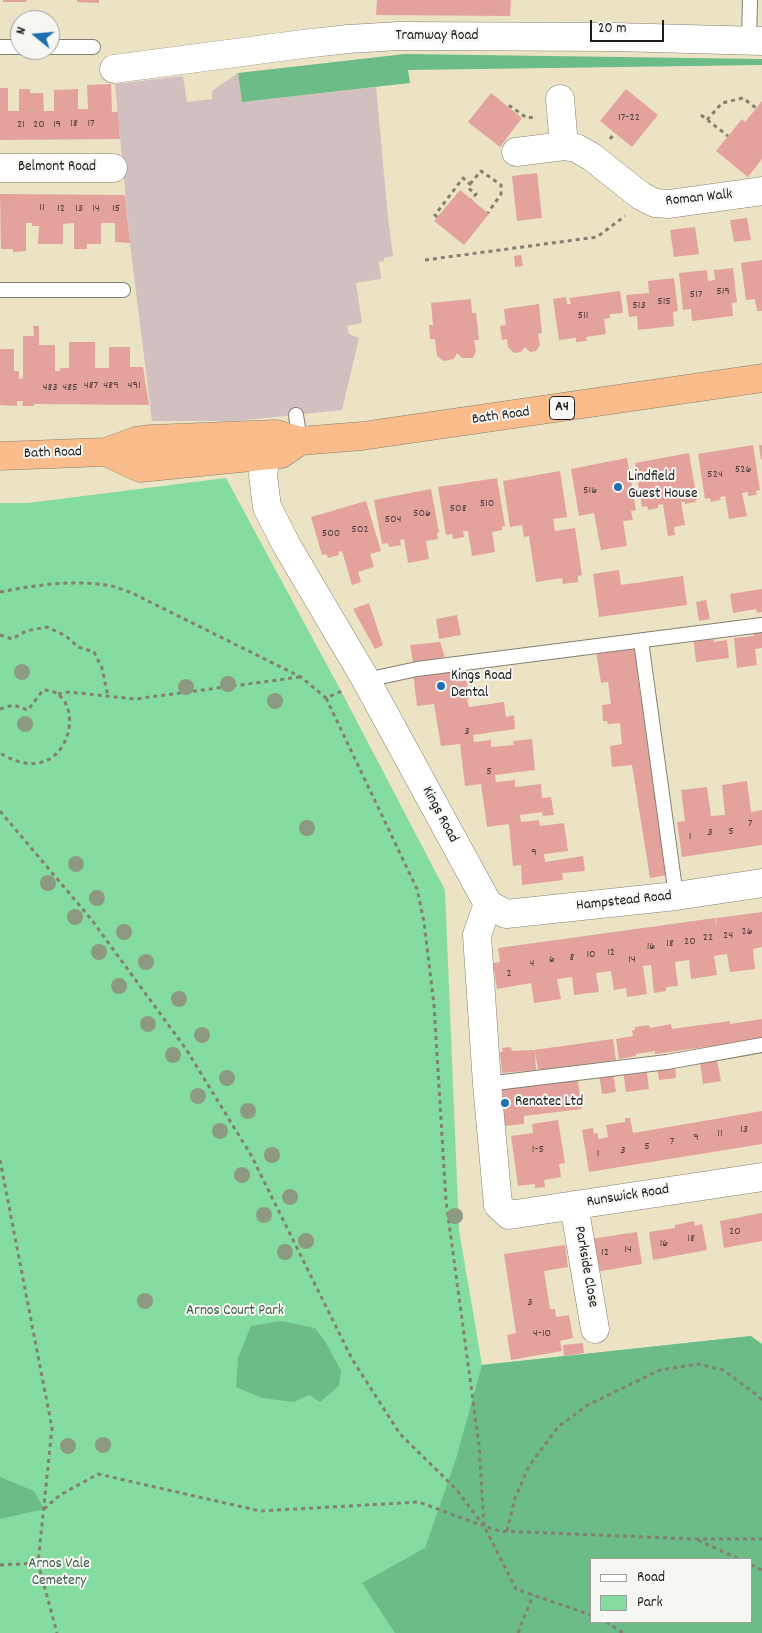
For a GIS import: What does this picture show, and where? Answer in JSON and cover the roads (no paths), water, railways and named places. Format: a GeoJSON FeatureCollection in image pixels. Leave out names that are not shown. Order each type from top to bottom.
{"type":"FeatureCollection","features":[{"type":"Feature","properties":{"kind":"highway","name":"Bath Road"},"geometry":{"type":"LineString","coordinates":[[0,456],[106,452],[136,441],[229,430],[276,434],[298,428],[394,432],[762,378]]}},
{"type":"Feature","properties":{"kind":"highway","name":"Bath Road"},"geometry":{"type":"LineString","coordinates":[[106,452],[140,468],[266,456],[281,454],[298,428]]}},
{"type":"Feature","properties":{"kind":"street","name":"Tramway Road"},"geometry":{"type":"LineString","coordinates":[[114,69],[330,41],[399,36],[756,40]]}},
{"type":"Feature","properties":{"kind":"street"},"geometry":{"type":"LineString","coordinates":[[560,99],[564,146]]}},
{"type":"Feature","properties":{"kind":"street","name":"Roman Walk"},"geometry":{"type":"LineString","coordinates":[[516,152],[564,146],[584,151],[641,196],[655,203],[669,204],[762,191]]}},
{"type":"Feature","properties":{"kind":"street","name":"Belmont Road"},"geometry":{"type":"LineString","coordinates":[[0,168],[113,168]]}},
{"type":"Feature","properties":{"kind":"street","name":"Kings Road"},"geometry":{"type":"LineString","coordinates":[[266,456],[263,475],[267,508],[287,546],[363,673],[488,904]]}},
{"type":"Feature","properties":{"kind":"street","name":"Hampstead Road"},"geometry":{"type":"LineString","coordinates":[[488,904],[506,914],[676,896],[762,883]]}},
{"type":"Feature","properties":{"kind":"street"},"geometry":{"type":"LineString","coordinates":[[487,1084],[477,935],[488,904]]}},
{"type":"Feature","properties":{"kind":"street","name":"Runswick Road"},"geometry":{"type":"LineString","coordinates":[[487,1084],[498,1205],[509,1215],[762,1177]]}},
{"type":"Feature","properties":{"kind":"street","name":"Parkside Close"},"geometry":{"type":"LineString","coordinates":[[574,1205],[595,1329]]}},
{"type":"Feature","properties":{"kind":"lane"},"geometry":{"type":"LineString","coordinates":[[750,0],[756,40]]}},
{"type":"Feature","properties":{"kind":"lane"},"geometry":{"type":"LineString","coordinates":[[60,47],[93,47]]}},
{"type":"Feature","properties":{"kind":"lane"},"geometry":{"type":"LineString","coordinates":[[0,290],[122,290]]}},
{"type":"Feature","properties":{"kind":"lane"},"geometry":{"type":"LineString","coordinates":[[363,673],[417,669],[762,624]]}},
{"type":"Feature","properties":{"kind":"lane"},"geometry":{"type":"LineString","coordinates":[[641,641],[676,896]]}},
{"type":"Feature","properties":{"kind":"lane"},"geometry":{"type":"LineString","coordinates":[[487,1084],[667,1062],[762,1045]]}},
{"type":"Feature","properties":{"kind":"place","name":"Lindfield Guest House"},"geometry":{"type":"Point","coordinates":[618,487]}},
{"type":"Feature","properties":{"kind":"place","name":"Kings Road Dental"},"geometry":{"type":"Point","coordinates":[441,686]}},
{"type":"Feature","properties":{"kind":"place","name":"Renatec Ltd"},"geometry":{"type":"Point","coordinates":[505,1103]}},
{"type":"Feature","properties":{"kind":"park label","name":"Arnos Court Park"},"geometry":{"type":"Point","coordinates":[235,1312]}},
{"type":"Feature","properties":{"kind":"park label","name":"Arnos Vale Cemetery"},"geometry":{"type":"Point","coordinates":[59,1574]}}]}
